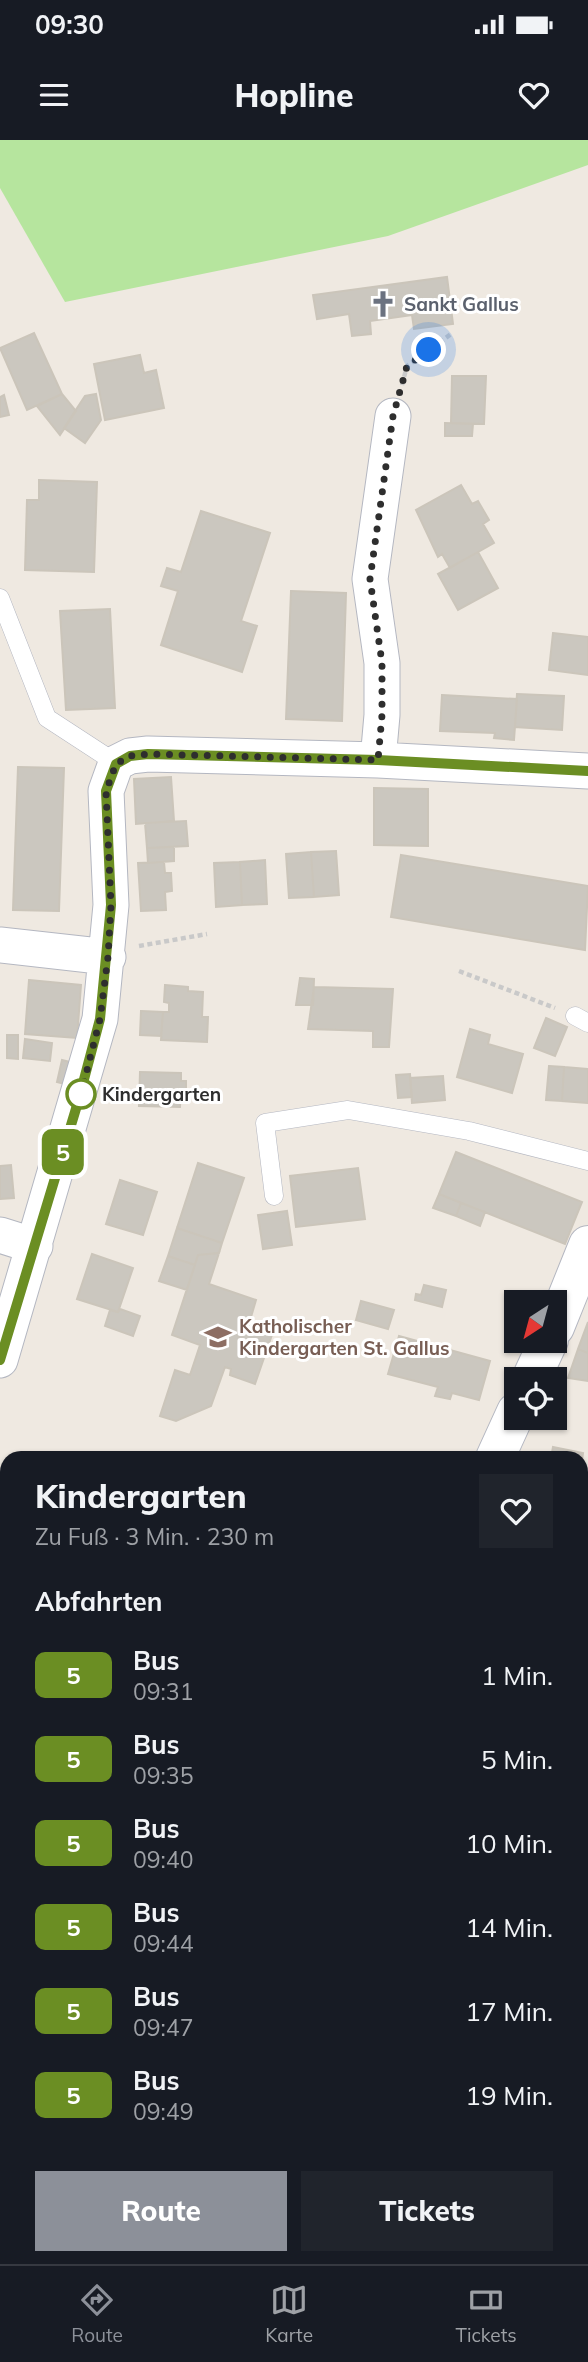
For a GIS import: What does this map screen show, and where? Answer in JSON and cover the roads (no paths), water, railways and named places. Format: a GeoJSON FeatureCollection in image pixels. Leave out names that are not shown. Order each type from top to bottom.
{"type":"FeatureCollection","features":[{"type":"Feature","properties":{"kind":"street"},"geometry":{"type":"LineString","coordinates":[[378,760],[382,715],[382,663],[370,579],[393,416]]}},
{"type":"Feature","properties":{"kind":"street"},"geometry":{"type":"LineString","coordinates":[[0,1360],[95,1041],[108,954],[111,905],[106,791],[116,764],[130,756],[148,754],[378,760],[588,771]]}},
{"type":"Feature","properties":{"kind":"street"},"geometry":{"type":"LineString","coordinates":[[0,945],[108,954]]}},
{"type":"Feature","properties":{"kind":"street"},"geometry":{"type":"LineString","coordinates":[[0,1236],[35,1246]]}},
{"type":"Feature","properties":{"kind":"street"},"geometry":{"type":"LineString","coordinates":[[567,1297],[588,1245]]}},
{"type":"Feature","properties":{"kind":"street"},"geometry":{"type":"LineString","coordinates":[[498,1451],[508,1430]]}},
{"type":"Feature","properties":{"kind":"lane"},"geometry":{"type":"LineString","coordinates":[[0,598],[47,718],[116,764]]}},
{"type":"Feature","properties":{"kind":"lane"},"geometry":{"type":"LineString","coordinates":[[274,1196],[265,1123],[348,1110],[469,1131],[588,1161]]}},
{"type":"Feature","properties":{"kind":"place","name":"Sankt Gallus"},"geometry":{"type":"Point","coordinates":[383,304]}},
{"type":"Feature","properties":{"kind":"place","name":"Kindergarten"},"geometry":{"type":"Point","coordinates":[81,1094]}},
{"type":"Feature","properties":{"kind":"place","name":"Katholischer Kindergarten St. Gallus"},"geometry":{"type":"Point","coordinates":[218,1337]}}]}
